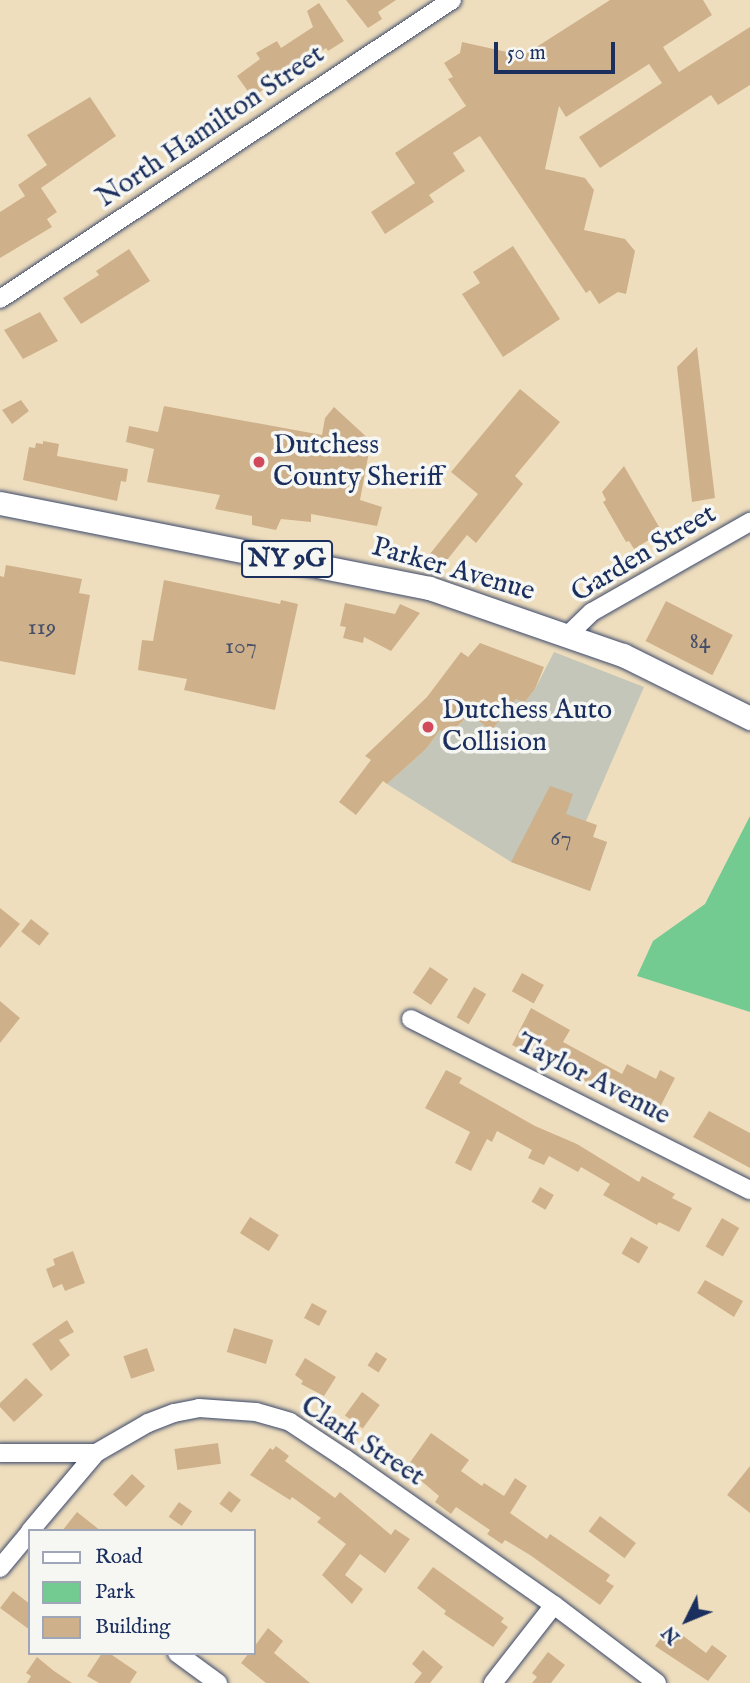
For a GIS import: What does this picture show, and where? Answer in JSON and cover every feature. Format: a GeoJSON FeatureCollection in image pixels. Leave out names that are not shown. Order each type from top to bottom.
{"type":"FeatureCollection","features":[{"type":"Feature","properties":{"kind":"main road","name":"Parker Avenue"},"geometry":{"type":"LineString","coordinates":[[0,502],[410,584],[568,635],[657,671],[750,718]]}},
{"type":"Feature","properties":{"kind":"street","name":"North Hamilton Street"},"geometry":{"type":"LineString","coordinates":[[0,299],[452,0]]}},
{"type":"Feature","properties":{"kind":"street","name":"Garden Street"},"geometry":{"type":"LineString","coordinates":[[568,635],[592,612],[750,523]]}},
{"type":"Feature","properties":{"kind":"street","name":"Taylor Avenue"},"geometry":{"type":"LineString","coordinates":[[411,1019],[750,1190]]}},
{"type":"Feature","properties":{"kind":"street","name":"Clark Street"},"geometry":{"type":"LineString","coordinates":[[35,1529],[96,1453],[148,1423],[174,1413],[200,1408],[256,1412],[290,1422],[554,1605],[657,1683]]}},
{"type":"Feature","properties":{"kind":"street"},"geometry":{"type":"LineString","coordinates":[[0,1453],[96,1453]]}},
{"type":"Feature","properties":{"kind":"street"},"geometry":{"type":"LineString","coordinates":[[0,1568],[28,1538]]}},
{"type":"Feature","properties":{"kind":"street"},"geometry":{"type":"LineString","coordinates":[[493,1683],[554,1605]]}},
{"type":"Feature","properties":{"kind":"street"},"geometry":{"type":"LineString","coordinates":[[180,1655],[218,1683]]}},
{"type":"Feature","properties":{"kind":"shaded area"},"geometry":{"type":"Polygon","coordinates":[[[554,652],[644,687],[586,821],[593,837],[607,842],[590,891],[511,862],[387,784],[426,749],[440,730],[449,736],[470,714],[491,731],[516,699],[524,703],[535,689],[554,652]]]}},
{"type":"Feature","properties":{"kind":"green space"},"geometry":{"type":"Polygon","coordinates":[[[750,816],[750,1012],[637,976],[653,941],[705,904],[750,816]]]}},
{"type":"Feature","properties":{"kind":"building"},"geometry":{"type":"Polygon","coordinates":[[[346,0],[396,0],[378,12],[382,19],[368,28],[346,0]]]}},
{"type":"Feature","properties":{"kind":"building"},"geometry":{"type":"Polygon","coordinates":[[[610,0],[703,0],[712,15],[663,47],[679,72],[750,27],[750,85],[718,105],[711,95],[600,168],[579,137],[662,83],[649,64],[566,117],[559,106],[545,169],[585,178],[594,190],[584,230],[625,239],[635,251],[626,294],[618,292],[599,304],[590,290],[586,293],[480,136],[453,153],[465,171],[429,195],[434,202],[385,234],[371,212],[415,183],[395,153],[466,106],[448,79],[453,77],[444,63],[460,53],[462,42],[507,52],[513,62],[610,0]]]}},
{"type":"Feature","properties":{"kind":"building"},"geometry":{"type":"Polygon","coordinates":[[[319,3],[344,41],[328,51],[326,48],[252,97],[237,76],[260,59],[256,53],[277,41],[281,48],[313,27],[307,11],[319,3]]]}},
{"type":"Feature","properties":{"kind":"building"},"geometry":{"type":"Polygon","coordinates":[[[90,97],[116,136],[41,188],[57,212],[47,219],[52,227],[0,258],[0,212],[25,196],[18,185],[47,165],[27,135],[90,97]]]}},
{"type":"Feature","properties":{"kind":"building"},"geometry":{"type":"Polygon","coordinates":[[[513,246],[560,319],[503,357],[462,294],[480,283],[473,272],[513,246]]]}},
{"type":"Feature","properties":{"kind":"building"},"geometry":{"type":"Polygon","coordinates":[[[129,249],[150,281],[81,324],[63,298],[99,275],[96,271],[129,249]]]}},
{"type":"Feature","properties":{"kind":"building"},"geometry":{"type":"Polygon","coordinates":[[[40,312],[58,341],[23,359],[4,330],[40,312]]]}},
{"type":"Feature","properties":{"kind":"building"},"geometry":{"type":"Polygon","coordinates":[[[697,347],[715,498],[692,502],[677,367],[697,347]]]}},
{"type":"Feature","properties":{"kind":"building"},"geometry":{"type":"Polygon","coordinates":[[[520,389],[560,422],[515,476],[523,484],[476,543],[467,535],[439,570],[425,560],[478,494],[451,472],[520,389]]]}},
{"type":"Feature","properties":{"kind":"building"},"geometry":{"type":"Polygon","coordinates":[[[21,400],[29,411],[12,424],[2,410],[21,400]]]}},
{"type":"Feature","properties":{"kind":"building","name":"Dutchess County Sheriff"},"geometry":{"type":"Polygon","coordinates":[[[164,406],[322,435],[325,418],[334,407],[371,441],[360,500],[382,507],[377,526],[311,514],[311,522],[281,519],[276,530],[252,525],[252,516],[215,509],[220,495],[147,482],[154,449],[126,442],[129,426],[158,432],[164,406]]]}},
{"type":"Feature","properties":{"kind":"building"},"geometry":{"type":"Polygon","coordinates":[[[43,441],[59,444],[57,456],[128,469],[126,482],[121,481],[117,501],[23,480],[29,447],[35,448],[36,443],[43,444],[43,441]]]}},
{"type":"Feature","properties":{"kind":"building"},"geometry":{"type":"Polygon","coordinates":[[[624,466],[662,532],[634,549],[629,541],[626,542],[603,502],[606,500],[602,492],[624,466]]]}},
{"type":"Feature","properties":{"kind":"building"},"geometry":{"type":"Polygon","coordinates":[[[6,565],[82,579],[79,593],[90,595],[75,675],[0,661],[0,576],[4,577],[6,565]]]}},
{"type":"Feature","properties":{"kind":"building"},"geometry":{"type":"Polygon","coordinates":[[[164,580],[280,604],[281,600],[298,604],[275,710],[184,690],[187,679],[138,670],[142,640],[153,641],[164,580]]]}},
{"type":"Feature","properties":{"kind":"building"},"geometry":{"type":"Polygon","coordinates":[[[666,601],[733,635],[712,675],[646,641],[666,601]]]}},
{"type":"Feature","properties":{"kind":"building"},"geometry":{"type":"Polygon","coordinates":[[[345,603],[395,614],[400,604],[420,613],[391,651],[364,637],[363,643],[343,638],[346,627],[340,626],[345,603]]]}},
{"type":"Feature","properties":{"kind":"building","name":"Dutchess Auto Collision"},"geometry":{"type":"Polygon","coordinates":[[[480,643],[544,667],[535,689],[524,703],[516,699],[491,731],[470,714],[448,736],[440,730],[426,749],[387,784],[383,781],[356,815],[339,802],[371,760],[365,756],[427,697],[461,652],[468,657],[480,643]]]}},
{"type":"Feature","properties":{"kind":"building"},"geometry":{"type":"Polygon","coordinates":[[[550,786],[573,794],[566,814],[597,825],[593,837],[607,842],[590,891],[511,862],[550,786]]]}},
{"type":"Feature","properties":{"kind":"building"},"geometry":{"type":"Polygon","coordinates":[[[0,908],[20,924],[0,948],[0,908]]]}},
{"type":"Feature","properties":{"kind":"building"},"geometry":{"type":"Polygon","coordinates":[[[31,919],[49,933],[39,946],[21,932],[31,919]]]}},
{"type":"Feature","properties":{"kind":"building"},"geometry":{"type":"Polygon","coordinates":[[[430,967],[448,979],[431,1005],[413,993],[430,967]]]}},
{"type":"Feature","properties":{"kind":"building"},"geometry":{"type":"Polygon","coordinates":[[[522,973],[544,985],[534,1003],[512,991],[522,973]]]}},
{"type":"Feature","properties":{"kind":"building"},"geometry":{"type":"Polygon","coordinates":[[[474,987],[486,994],[469,1024],[456,1017],[474,987]]]}},
{"type":"Feature","properties":{"kind":"building"},"geometry":{"type":"Polygon","coordinates":[[[0,1001],[20,1018],[0,1043],[0,1001]]]}},
{"type":"Feature","properties":{"kind":"building"},"geometry":{"type":"Polygon","coordinates":[[[531,1008],[570,1030],[563,1042],[622,1074],[627,1064],[656,1079],[660,1070],[675,1078],[657,1113],[606,1088],[604,1092],[575,1076],[578,1070],[555,1058],[551,1065],[512,1045],[531,1008]]]}},
{"type":"Feature","properties":{"kind":"building"},"geometry":{"type":"Polygon","coordinates":[[[446,1070],[462,1078],[459,1083],[535,1126],[577,1144],[639,1182],[642,1176],[675,1194],[672,1198],[692,1208],[679,1232],[659,1222],[657,1225],[603,1195],[610,1184],[581,1167],[578,1172],[549,1156],[544,1165],[528,1158],[532,1150],[497,1131],[492,1142],[487,1139],[471,1171],[455,1163],[470,1132],[425,1108],[446,1070]]]}},
{"type":"Feature","properties":{"kind":"building"},"geometry":{"type":"Polygon","coordinates":[[[709,1111],[750,1133],[750,1168],[693,1137],[709,1111]]]}},
{"type":"Feature","properties":{"kind":"building"},"geometry":{"type":"Polygon","coordinates":[[[540,1187],[554,1195],[545,1210],[532,1202],[540,1187]]]}},
{"type":"Feature","properties":{"kind":"building"},"geometry":{"type":"Polygon","coordinates":[[[250,1217],[279,1235],[269,1251],[240,1233],[250,1217]]]}},
{"type":"Feature","properties":{"kind":"building"},"geometry":{"type":"Polygon","coordinates":[[[722,1218],[739,1228],[723,1257],[706,1247],[722,1218]]]}},
{"type":"Feature","properties":{"kind":"building"},"geometry":{"type":"Polygon","coordinates":[[[631,1237],[648,1247],[639,1263],[622,1253],[631,1237]]]}},
{"type":"Feature","properties":{"kind":"building"},"geometry":{"type":"Polygon","coordinates":[[[73,1251],[85,1283],[65,1291],[62,1284],[53,1288],[46,1269],[55,1265],[53,1259],[73,1251]]]}},
{"type":"Feature","properties":{"kind":"building"},"geometry":{"type":"Polygon","coordinates":[[[705,1280],[743,1301],[734,1317],[697,1293],[705,1280]]]}},
{"type":"Feature","properties":{"kind":"building"},"geometry":{"type":"Polygon","coordinates":[[[312,1303],[327,1311],[319,1326],[304,1318],[312,1303]]]}},
{"type":"Feature","properties":{"kind":"building"},"geometry":{"type":"Polygon","coordinates":[[[67,1320],[74,1332],[59,1340],[70,1355],[51,1371],[32,1344],[67,1320]]]}},
{"type":"Feature","properties":{"kind":"building"},"geometry":{"type":"Polygon","coordinates":[[[234,1328],[273,1340],[266,1364],[227,1352],[234,1328]]]}},
{"type":"Feature","properties":{"kind":"building"},"geometry":{"type":"Polygon","coordinates":[[[147,1348],[155,1371],[131,1379],[123,1356],[147,1348]]]}},
{"type":"Feature","properties":{"kind":"building"},"geometry":{"type":"Polygon","coordinates":[[[376,1352],[387,1359],[379,1372],[368,1366],[376,1352]]]}},
{"type":"Feature","properties":{"kind":"building"},"geometry":{"type":"Polygon","coordinates":[[[305,1358],[336,1377],[324,1396],[301,1384],[303,1381],[295,1375],[305,1358]]]}},
{"type":"Feature","properties":{"kind":"building"},"geometry":{"type":"Polygon","coordinates":[[[26,1378],[43,1395],[14,1422],[0,1407],[0,1403],[26,1378]]]}},
{"type":"Feature","properties":{"kind":"building"},"geometry":{"type":"Polygon","coordinates":[[[362,1392],[380,1405],[363,1428],[345,1415],[362,1392]]]}},
{"type":"Feature","properties":{"kind":"building"},"geometry":{"type":"Polygon","coordinates":[[[431,1433],[469,1460],[461,1471],[482,1486],[484,1483],[504,1496],[515,1478],[527,1486],[510,1513],[547,1539],[550,1534],[610,1575],[606,1581],[614,1586],[600,1605],[530,1555],[505,1540],[502,1544],[487,1534],[490,1530],[456,1507],[451,1514],[435,1502],[439,1496],[406,1468],[431,1433]]]}},
{"type":"Feature","properties":{"kind":"building"},"geometry":{"type":"Polygon","coordinates":[[[218,1443],[221,1464],[177,1470],[174,1449],[218,1443]]]}},
{"type":"Feature","properties":{"kind":"building"},"geometry":{"type":"Polygon","coordinates":[[[276,1446],[289,1456],[285,1461],[335,1498],[340,1492],[391,1535],[395,1529],[410,1539],[385,1573],[360,1554],[345,1575],[363,1589],[352,1604],[322,1575],[346,1544],[317,1522],[321,1518],[292,1497],[290,1500],[250,1475],[270,1448],[273,1450],[276,1446]]]}},
{"type":"Feature","properties":{"kind":"building"},"geometry":{"type":"Polygon","coordinates":[[[750,1466],[750,1513],[727,1495],[750,1466]]]}},
{"type":"Feature","properties":{"kind":"building"},"geometry":{"type":"Polygon","coordinates":[[[132,1474],[145,1486],[126,1507],[113,1494],[132,1474]]]}},
{"type":"Feature","properties":{"kind":"building"},"geometry":{"type":"Polygon","coordinates":[[[229,1491],[241,1500],[231,1513],[219,1504],[229,1491]]]}},
{"type":"Feature","properties":{"kind":"building"},"geometry":{"type":"Polygon","coordinates":[[[179,1502],[192,1511],[182,1526],[169,1517],[179,1502]]]}},
{"type":"Feature","properties":{"kind":"building"},"geometry":{"type":"Polygon","coordinates":[[[77,1512],[98,1529],[64,1529],[77,1512]]]}},
{"type":"Feature","properties":{"kind":"building"},"geometry":{"type":"Polygon","coordinates":[[[600,1516],[636,1543],[625,1558],[589,1531],[600,1516]]]}},
{"type":"Feature","properties":{"kind":"building"},"geometry":{"type":"Polygon","coordinates":[[[433,1567],[504,1618],[501,1622],[508,1627],[493,1647],[444,1614],[446,1611],[417,1588],[433,1567]]]}},
{"type":"Feature","properties":{"kind":"building"},"geometry":{"type":"Polygon","coordinates":[[[13,1591],[28,1602],[28,1629],[0,1608],[13,1591]]]}},
{"type":"Feature","properties":{"kind":"building"},"geometry":{"type":"Polygon","coordinates":[[[670,1626],[706,1653],[712,1645],[727,1656],[708,1681],[655,1646],[670,1626]]]}},
{"type":"Feature","properties":{"kind":"building"},"geometry":{"type":"Polygon","coordinates":[[[268,1628],[283,1641],[274,1653],[310,1683],[266,1683],[241,1663],[247,1655],[256,1655],[256,1644],[268,1628]]]}},
{"type":"Feature","properties":{"kind":"building"},"geometry":{"type":"Polygon","coordinates":[[[423,1650],[443,1667],[430,1683],[414,1683],[422,1673],[412,1664],[423,1650]]]}},
{"type":"Feature","properties":{"kind":"building"},"geometry":{"type":"Polygon","coordinates":[[[548,1652],[565,1665],[551,1683],[532,1683],[537,1677],[532,1673],[548,1652]]]}},
{"type":"Feature","properties":{"kind":"building"},"geometry":{"type":"Polygon","coordinates":[[[101,1655],[112,1655],[137,1672],[130,1683],[99,1683],[87,1676],[101,1655]]]}},
{"type":"Feature","properties":{"kind":"building"},"geometry":{"type":"Polygon","coordinates":[[[37,1657],[72,1683],[27,1683],[31,1676],[26,1673],[37,1657]]]}},
{"type":"Feature","properties":{"kind":"place","name":"Dutchess County Sheriff"},"geometry":{"type":"Point","coordinates":[259,462]}},
{"type":"Feature","properties":{"kind":"place","name":"Dutchess Auto Collision"},"geometry":{"type":"Point","coordinates":[428,727]}}]}
